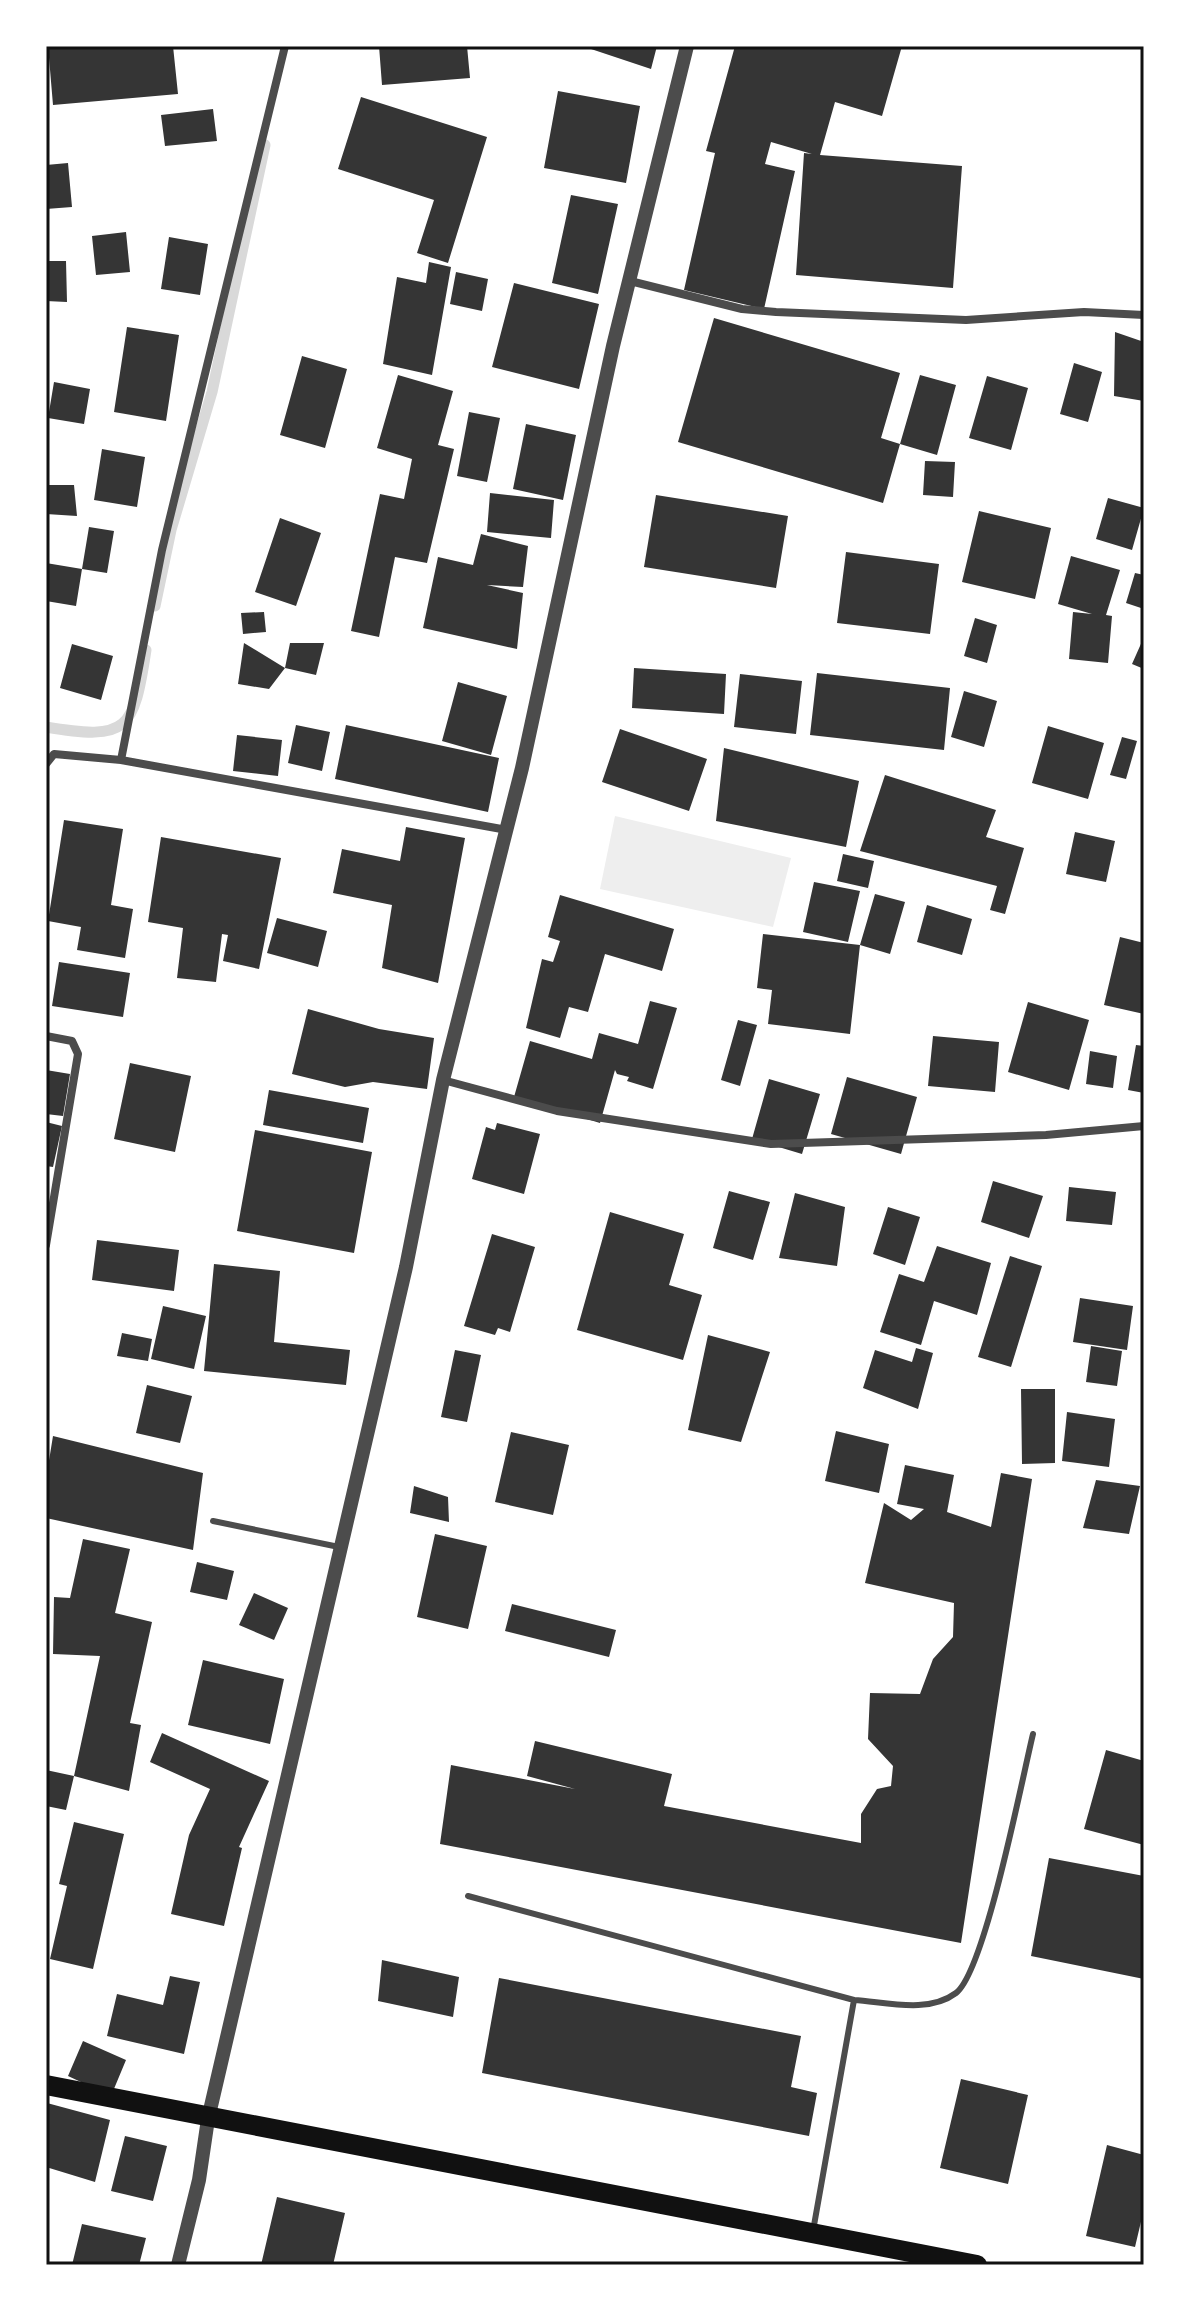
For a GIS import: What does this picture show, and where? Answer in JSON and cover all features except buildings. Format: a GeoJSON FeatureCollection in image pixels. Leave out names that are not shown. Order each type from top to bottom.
{"type":"FeatureCollection","features":[{"type":"Feature","properties":{"kind":"main road"},"geometry":{"type":"LineString","coordinates":[[46,2085],[208,2119],[977,2265]]}},
{"type":"Feature","properties":{"kind":"street"},"geometry":{"type":"LineString","coordinates":[[121,760],[162,550],[285,46]]}},
{"type":"Feature","properties":{"kind":"street"},"geometry":{"type":"LineString","coordinates":[[178,2265],[199,2180],[208,2119],[406,1267],[443,1080],[507,830],[630,281],[687,46]]}},
{"type":"Feature","properties":{"kind":"street"},"geometry":{"type":"LineString","coordinates":[[630,281],[742,309],[785,312],[966,320],[1084,312],[1144,315]]}},
{"type":"Feature","properties":{"kind":"street"},"geometry":{"type":"LineString","coordinates":[[46,764],[54,754],[121,760],[507,830]]}},
{"type":"Feature","properties":{"kind":"street"},"geometry":{"type":"LineString","coordinates":[[46,1036],[72,1041],[78,1054],[46,1245]]}},
{"type":"Feature","properties":{"kind":"street"},"geometry":{"type":"LineString","coordinates":[[443,1080],[557,1111],[771,1144],[1046,1135],[1144,1126]]}},
{"type":"Feature","properties":{"kind":"lane"},"geometry":{"type":"LineString","coordinates":[[213,1521],[340,1548]]}},
{"type":"Feature","properties":{"kind":"lane"},"geometry":{"type":"LineString","coordinates":[[468,1896],[854,2000],[921,2005],[942,2001],[959,1991],[980,1948],[1033,1734]]}},
{"type":"Feature","properties":{"kind":"lane"},"geometry":{"type":"LineString","coordinates":[[812,2234],[854,2000]]}},
{"type":"Feature","properties":{"kind":"shaded area"},"geometry":{"type":"Polygon","coordinates":[[[615,816],[791,858],[773,927],[600,889],[615,816]]]}},
{"type":"Feature","properties":{"kind":"waterway"},"geometry":{"type":"LineString","coordinates":[[155,606],[171,530],[212,392],[265,145]]}},
{"type":"Feature","properties":{"kind":"waterway"},"geometry":{"type":"LineString","coordinates":[[46,727],[95,732],[111,730],[122,724],[137,698],[146,650]]}}]}
